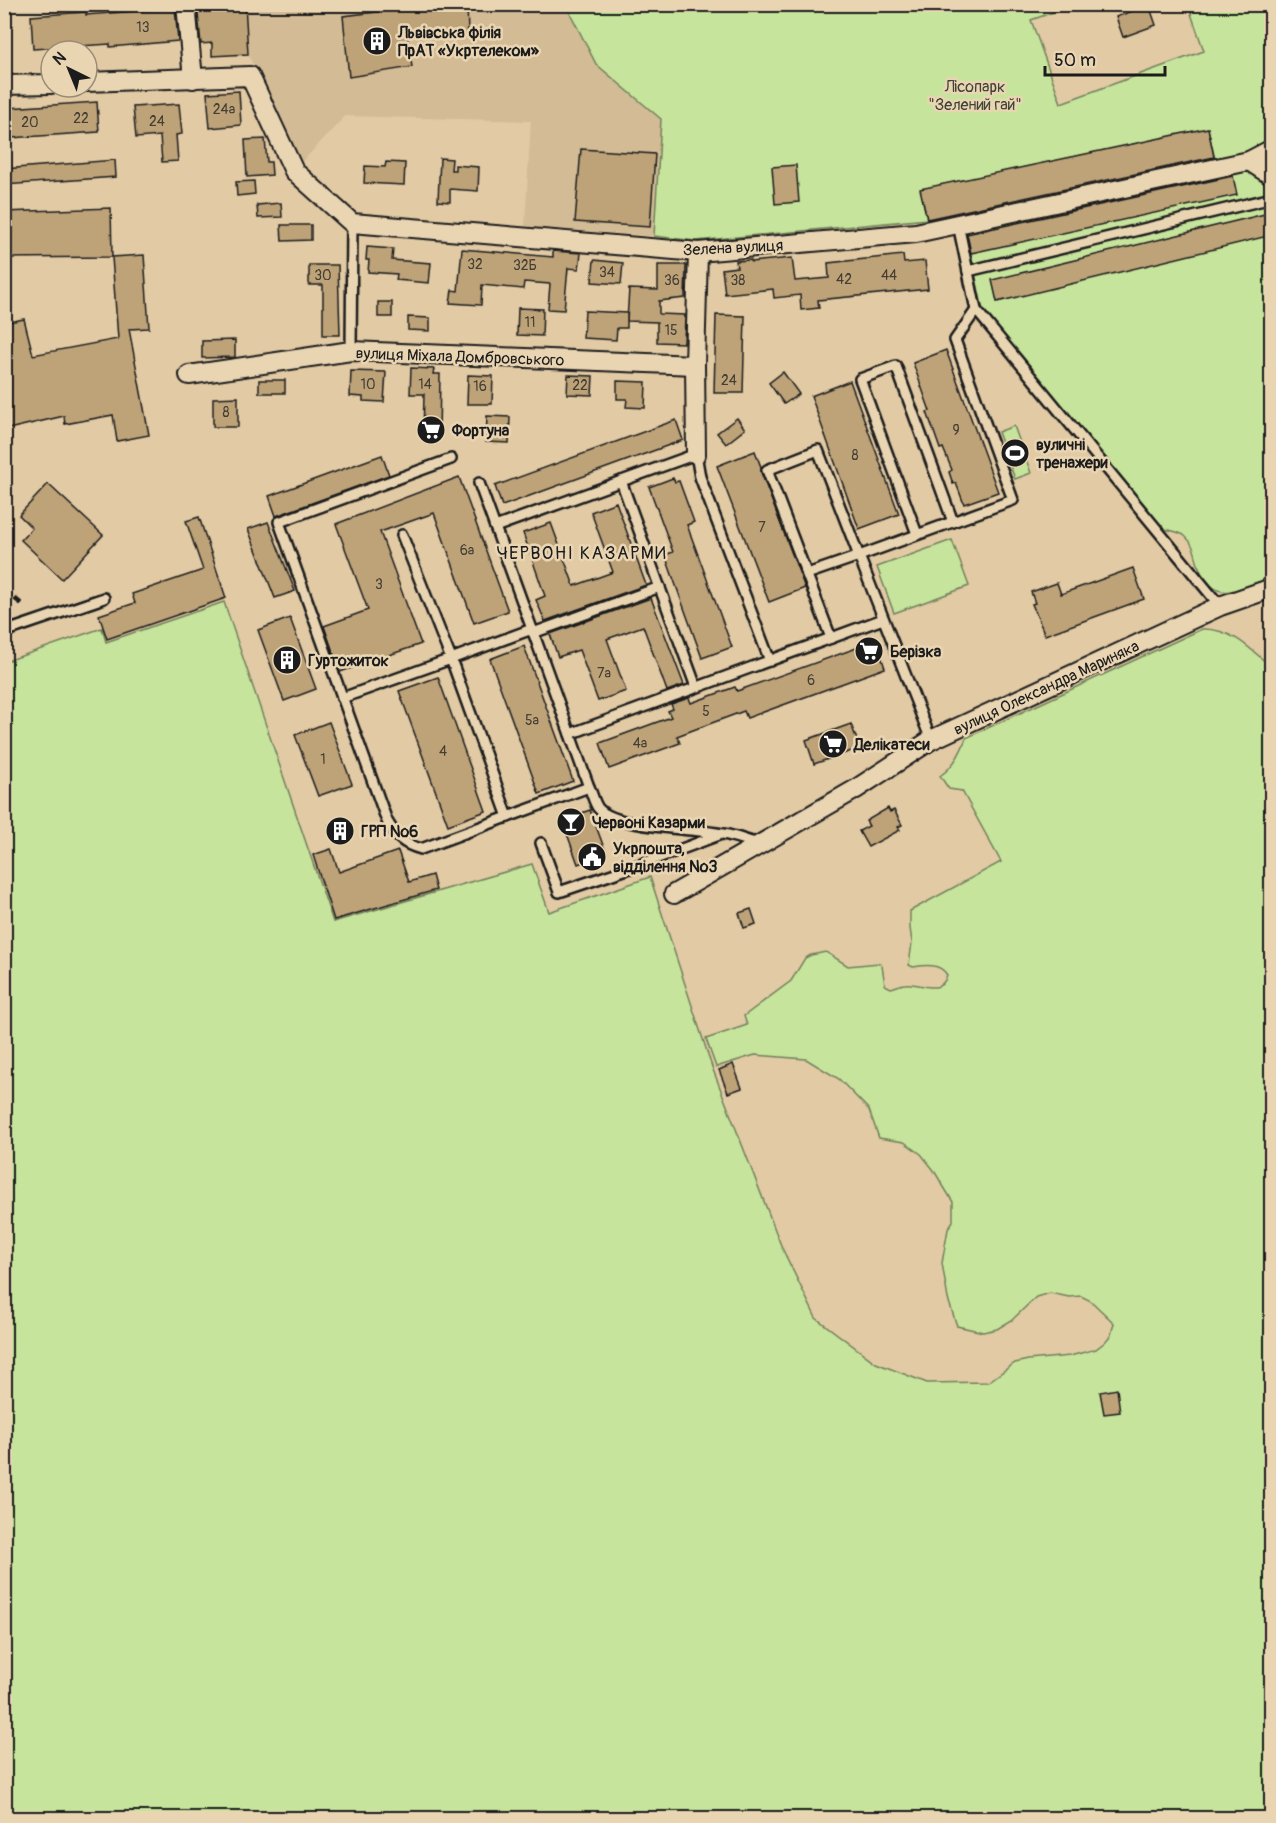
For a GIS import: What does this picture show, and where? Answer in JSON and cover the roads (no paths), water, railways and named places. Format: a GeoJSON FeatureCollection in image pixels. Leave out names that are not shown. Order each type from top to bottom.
{"type":"FeatureCollection","features":[{"type":"Feature","properties":{"kind":"street"},"geometry":{"type":"LineString","coordinates":[[186,4],[194,79]]}},
{"type":"Feature","properties":{"kind":"street"},"geometry":{"type":"LineString","coordinates":[[99,82],[249,76],[294,171],[352,223]]}},
{"type":"Feature","properties":{"kind":"street"},"geometry":{"type":"LineString","coordinates":[[5,81],[39,83]]}},
{"type":"Feature","properties":{"kind":"street","name":"Зелена вулиця"},"geometry":{"type":"LineString","coordinates":[[352,223],[698,252],[916,233],[1249,161],[1272,149]]}},
{"type":"Feature","properties":{"kind":"street"},"geometry":{"type":"LineString","coordinates":[[1249,161],[1272,176]]}},
{"type":"Feature","properties":{"kind":"street"},"geometry":{"type":"LineString","coordinates":[[696,454],[698,252]]}},
{"type":"Feature","properties":{"kind":"street","name":"вулиця Міхала Домбровського"},"geometry":{"type":"LineString","coordinates":[[189,375],[351,351],[696,365]]}},
{"type":"Feature","properties":{"kind":"street","name":"вулиця Олександра Мариняка"},"geometry":{"type":"LineString","coordinates":[[674,894],[856,789],[931,740],[1220,606],[1272,588]]}},
{"type":"Feature","properties":{"kind":"lane"},"geometry":{"type":"LineString","coordinates":[[968,271],[1272,198]]}},
{"type":"Feature","properties":{"kind":"lane"},"geometry":{"type":"LineString","coordinates":[[351,351],[352,223]]}},
{"type":"Feature","properties":{"kind":"lane"},"geometry":{"type":"LineString","coordinates":[[958,224],[976,310],[1220,606]]}},
{"type":"Feature","properties":{"kind":"lane"},"geometry":{"type":"LineString","coordinates":[[807,574],[1013,500],[955,340],[976,310]]}},
{"type":"Feature","properties":{"kind":"lane"},"geometry":{"type":"LineString","coordinates":[[916,534],[860,379],[896,366],[953,522]]}},
{"type":"Feature","properties":{"kind":"lane"},"geometry":{"type":"LineString","coordinates":[[831,638],[767,470],[818,450],[931,740]]}},
{"type":"Feature","properties":{"kind":"lane"},"geometry":{"type":"LineString","coordinates":[[495,527],[696,454],[700,477],[770,660]]}},
{"type":"Feature","properties":{"kind":"lane"},"geometry":{"type":"LineString","coordinates":[[451,459],[279,522],[387,821],[404,844],[421,849],[589,787]]}},
{"type":"Feature","properties":{"kind":"lane"},"geometry":{"type":"LineString","coordinates":[[621,481],[696,687]]}},
{"type":"Feature","properties":{"kind":"lane"},"geometry":{"type":"LineString","coordinates":[[479,483],[598,809],[636,823],[674,830],[723,834],[759,844]]}},
{"type":"Feature","properties":{"kind":"lane"},"geometry":{"type":"LineString","coordinates":[[402,535],[451,659],[508,817]]}},
{"type":"Feature","properties":{"kind":"lane"},"geometry":{"type":"LineString","coordinates":[[342,698],[660,587]]}},
{"type":"Feature","properties":{"kind":"lane"},"geometry":{"type":"LineString","coordinates":[[4,632],[104,597]]}},
{"type":"Feature","properties":{"kind":"lane"},"geometry":{"type":"LineString","coordinates":[[570,734],[883,619]]}},
{"type":"Feature","properties":{"kind":"lane"},"geometry":{"type":"LineString","coordinates":[[541,843],[559,892],[723,834]]}},
{"type":"Feature","properties":{"kind":"railway"},"geometry":{"type":"LineString","coordinates":[[4,590],[23,605]]}},
{"type":"Feature","properties":{"kind":"place","name":"Львівська філія ПрАТ «Укртелеком»"},"geometry":{"type":"Point","coordinates":[377,41]}},
{"type":"Feature","properties":{"kind":"place","name":"Фортуна"},"geometry":{"type":"Point","coordinates":[431,430]}},
{"type":"Feature","properties":{"kind":"place","name":"вуличні тренажери"},"geometry":{"type":"Point","coordinates":[1015,453]}},
{"type":"Feature","properties":{"kind":"place","name":"Берізка"},"geometry":{"type":"Point","coordinates":[869,651]}},
{"type":"Feature","properties":{"kind":"place","name":"Гуртожиток"},"geometry":{"type":"Point","coordinates":[287,660]}},
{"type":"Feature","properties":{"kind":"place","name":"Делікатеси"},"geometry":{"type":"Point","coordinates":[833,744]}},
{"type":"Feature","properties":{"kind":"place","name":"Червоні Казарми"},"geometry":{"type":"Point","coordinates":[571,822]}},
{"type":"Feature","properties":{"kind":"place","name":"ГРП №6"},"geometry":{"type":"Point","coordinates":[340,831]}},
{"type":"Feature","properties":{"kind":"place","name":"Укрпошта, відділення №3"},"geometry":{"type":"Point","coordinates":[592,857]}},
{"type":"Feature","properties":{"kind":"district","name":"ЧЕРВОНІ КАЗАРМИ"},"geometry":{"type":"Point","coordinates":[582,553]}},
{"type":"Feature","properties":{"kind":"park label","name":"Лісопарк \"Зелений гай\""},"geometry":{"type":"Point","coordinates":[975,95]}}]}
